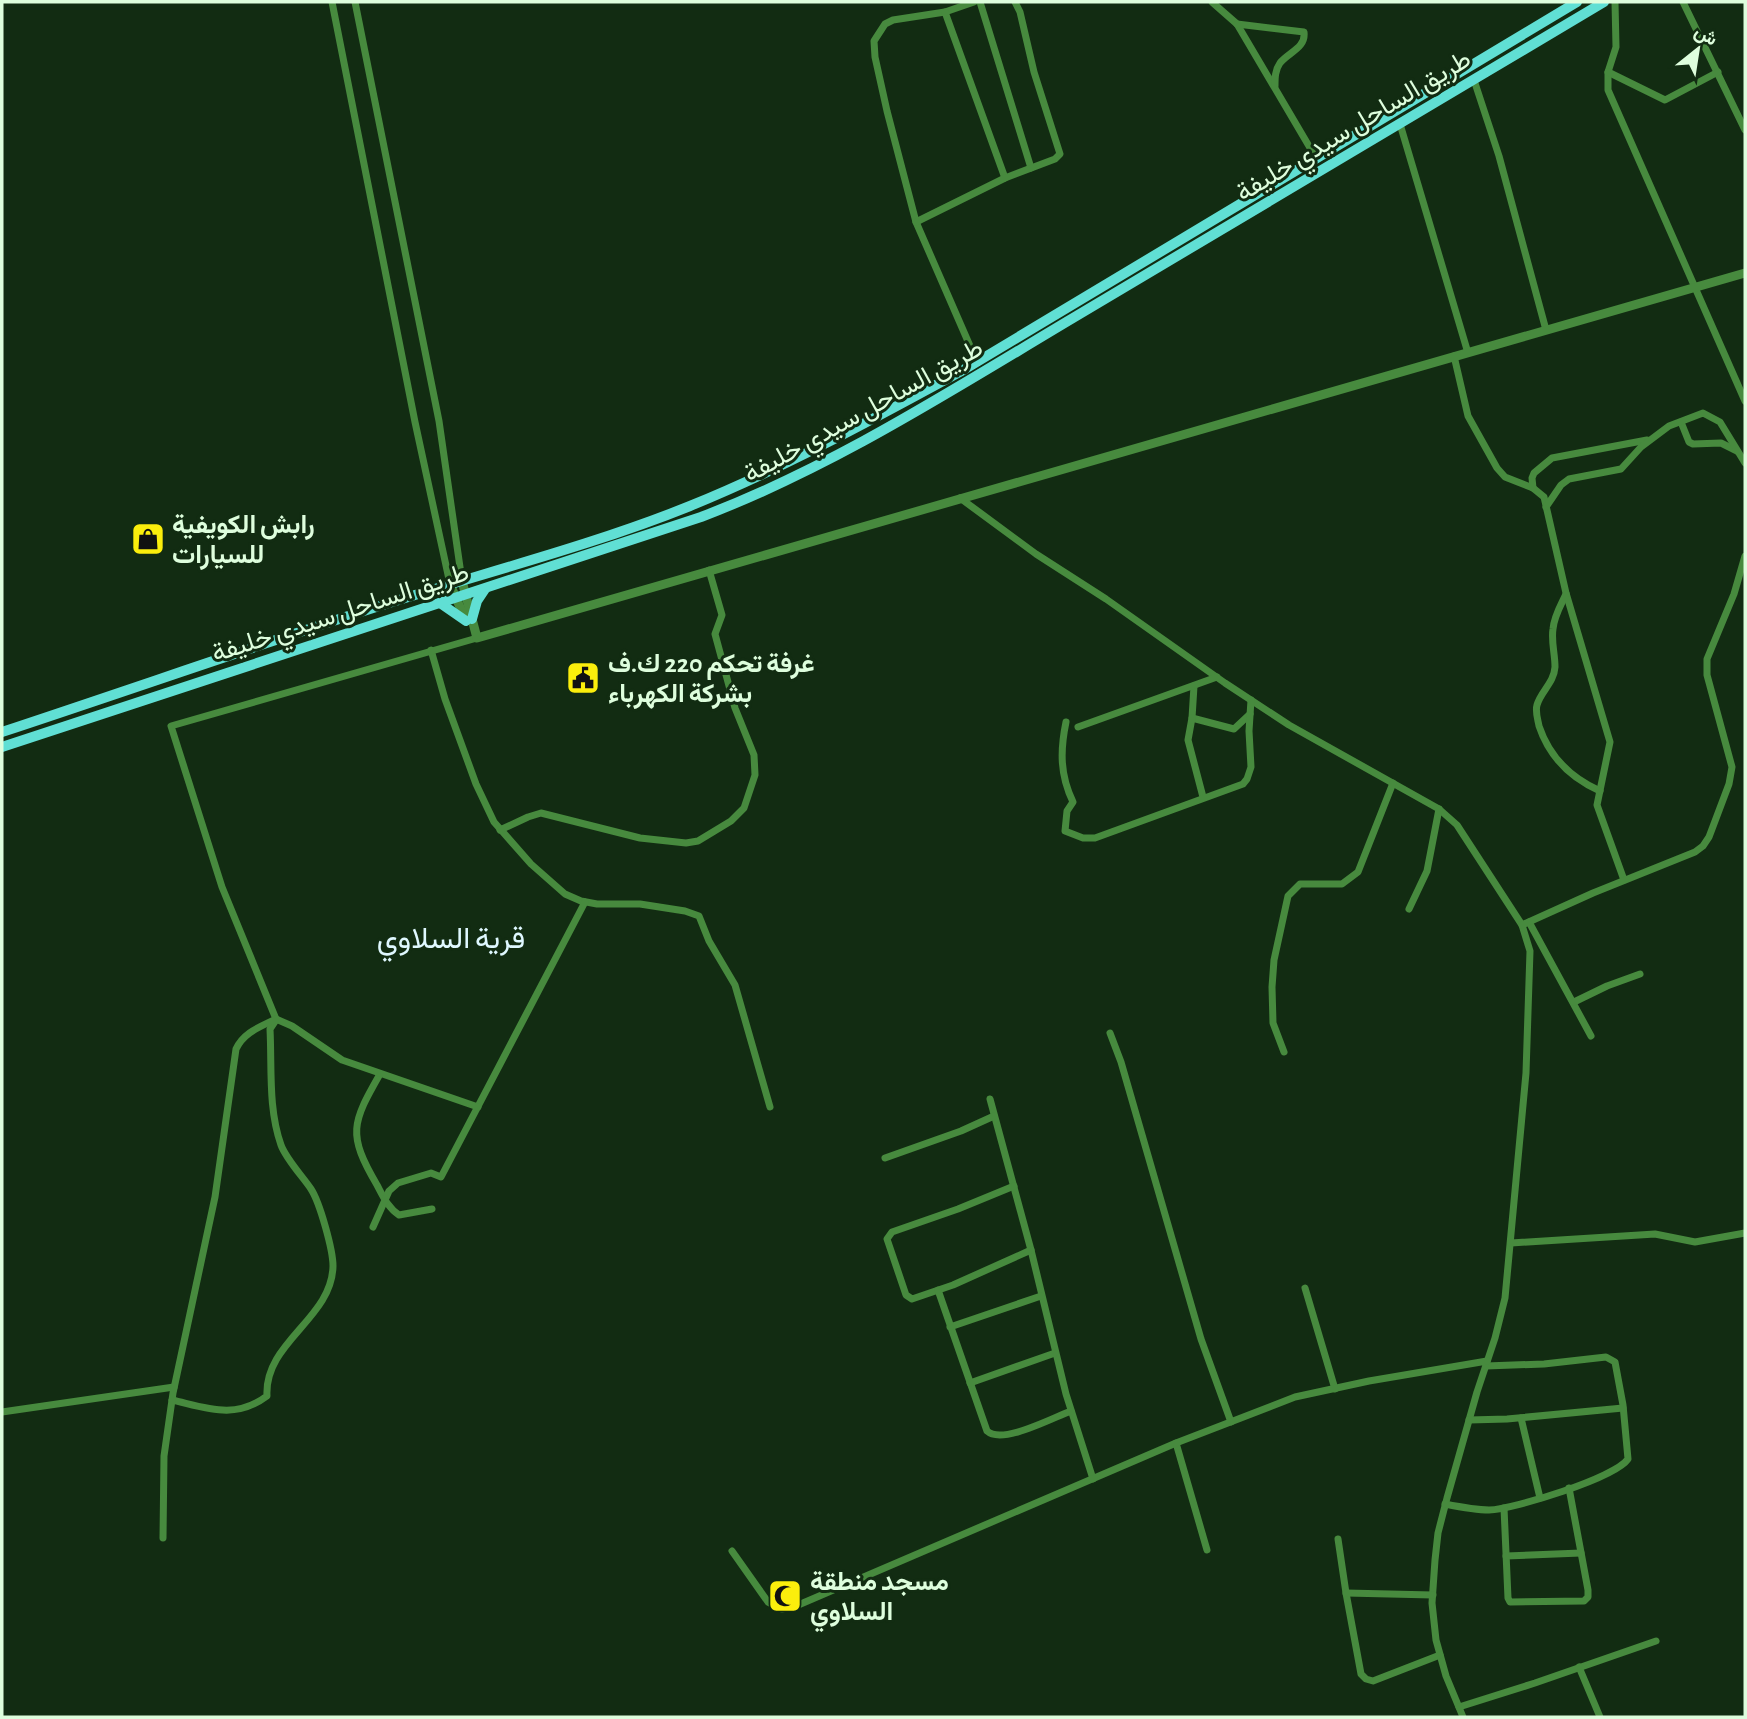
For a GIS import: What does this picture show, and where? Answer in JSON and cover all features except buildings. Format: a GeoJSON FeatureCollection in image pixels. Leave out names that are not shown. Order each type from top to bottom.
{"type":"FeatureCollection","features":[{"type":"Feature","properties":{"kind":"highway"},"geometry":{"type":"LineString","coordinates":[[2,732],[450,584],[589,541],[702,501],[842,436],[976,362],[1577,2]]}},
{"type":"Feature","properties":{"kind":"highway","name":"طريق الساحل سيدي خليفة"},"geometry":{"type":"LineString","coordinates":[[2,747],[701,517],[771,489],[807,472],[946,394],[1604,2]]}},
{"type":"Feature","properties":{"kind":"highway"},"geometry":{"type":"LineString","coordinates":[[440,603],[472,627],[477,601],[485,589]]}},
{"type":"Feature","properties":{"kind":"street"},"geometry":{"type":"LineString","coordinates":[[332,2],[415,422],[450,584],[460,596],[472,627]]}},
{"type":"Feature","properties":{"kind":"street"},"geometry":{"type":"LineString","coordinates":[[355,2],[439,421],[463,581],[460,596]]}},
{"type":"Feature","properties":{"kind":"street"},"geometry":{"type":"LineString","coordinates":[[974,2],[945,12],[892,20],[885,24],[874,41],[883,94],[916,222],[976,362]]}},
{"type":"Feature","properties":{"kind":"street"},"geometry":{"type":"LineString","coordinates":[[980,2],[1031,168]]}},
{"type":"Feature","properties":{"kind":"street"},"geometry":{"type":"LineString","coordinates":[[916,222],[1005,178],[1055,159],[1060,151],[1015,2]]}},
{"type":"Feature","properties":{"kind":"street"},"geometry":{"type":"LineString","coordinates":[[1212,2],[1237,24],[1316,159]]}},
{"type":"Feature","properties":{"kind":"street"},"geometry":{"type":"LineString","coordinates":[[1615,2],[1616,47],[1608,72],[1608,90],[1745,401]]}},
{"type":"Feature","properties":{"kind":"street"},"geometry":{"type":"LineString","coordinates":[[1683,2],[1745,130]]}},
{"type":"Feature","properties":{"kind":"street"},"geometry":{"type":"LineString","coordinates":[[945,12],[1005,178]]}},
{"type":"Feature","properties":{"kind":"street"},"geometry":{"type":"LineString","coordinates":[[1237,24],[1304,32],[1302,43],[1276,70],[1275,86]]}},
{"type":"Feature","properties":{"kind":"street"},"geometry":{"type":"LineString","coordinates":[[1608,72],[1665,100],[1718,72]]}},
{"type":"Feature","properties":{"kind":"street"},"geometry":{"type":"LineString","coordinates":[[1474,80],[1499,156],[1546,330]]}},
{"type":"Feature","properties":{"kind":"street"},"geometry":{"type":"LineString","coordinates":[[1400,124],[1468,353]]}},
{"type":"Feature","properties":{"kind":"street"},"geometry":{"type":"LineString","coordinates":[[478,1107],[342,1060],[276,1019],[222,887],[171,726],[431,650],[472,627],[709,570],[1745,273]]}},
{"type":"Feature","properties":{"kind":"street"},"geometry":{"type":"LineString","coordinates":[[1454,356],[1468,416],[1490,456],[1505,477],[1533,488],[1544,497],[1566,593],[1610,743],[1597,805],[1624,880]]}},
{"type":"Feature","properties":{"kind":"street"},"geometry":{"type":"LineString","coordinates":[[1546,507],[1561,485],[1569,479],[1621,469],[1651,439],[1669,426],[1703,413],[1720,422],[1745,463]]}},
{"type":"Feature","properties":{"kind":"street"},"geometry":{"type":"LineString","coordinates":[[1681,422],[1689,442],[1721,443],[1738,452]]}},
{"type":"Feature","properties":{"kind":"street"},"geometry":{"type":"LineString","coordinates":[[1533,488],[1537,468],[1552,458],[1651,439]]}},
{"type":"Feature","properties":{"kind":"street"},"geometry":{"type":"LineString","coordinates":[[960,498],[1035,554],[1106,599],[1289,725],[1439,809],[1457,825],[1526,924],[1574,1002],[1591,1036]]}},
{"type":"Feature","properties":{"kind":"street"},"geometry":{"type":"LineString","coordinates":[[1526,924],[1695,852],[1709,837],[1729,785],[1732,762],[1707,675],[1707,659],[1734,594],[1745,556]]}},
{"type":"Feature","properties":{"kind":"street"},"geometry":{"type":"LineString","coordinates":[[500,830],[541,813],[640,838],[686,843],[698,841],[744,808],[755,775],[754,755],[735,708],[715,634],[722,615],[709,570]]}},
{"type":"Feature","properties":{"kind":"street"},"geometry":{"type":"LineString","coordinates":[[1566,593],[1553,628],[1553,677],[1536,705],[1536,716],[1541,732],[1556,758],[1575,778],[1600,791]]}},
{"type":"Feature","properties":{"kind":"street"},"geometry":{"type":"LineString","coordinates":[[431,650],[445,699],[476,784],[494,822],[515,848],[565,894],[585,902],[640,904],[685,911],[699,916],[709,941],[735,985],[770,1107]]}},
{"type":"Feature","properties":{"kind":"street"},"geometry":{"type":"LineString","coordinates":[[1078,727],[1217,677]]}},
{"type":"Feature","properties":{"kind":"street"},"geometry":{"type":"LineString","coordinates":[[1194,686],[1188,740],[1203,797]]}},
{"type":"Feature","properties":{"kind":"street"},"geometry":{"type":"LineString","coordinates":[[1066,722],[1061,763],[1065,784],[1073,802],[1067,811],[1065,831],[1083,838],[1095,838],[1234,788],[1247,779],[1251,767],[1251,700]]}},
{"type":"Feature","properties":{"kind":"street"},"geometry":{"type":"LineString","coordinates":[[1192,718],[1234,729],[1250,714]]}},
{"type":"Feature","properties":{"kind":"street"},"geometry":{"type":"LineString","coordinates":[[1284,1052],[1273,1023],[1272,987],[1274,960],[1288,896],[1300,884],[1342,884],[1358,872],[1393,783]]}},
{"type":"Feature","properties":{"kind":"street"},"geometry":{"type":"LineString","coordinates":[[1409,909],[1427,871],[1439,809]]}},
{"type":"Feature","properties":{"kind":"street"},"geometry":{"type":"LineString","coordinates":[[373,1227],[389,1191],[398,1183],[431,1173],[441,1177],[585,902]]}},
{"type":"Feature","properties":{"kind":"street"},"geometry":{"type":"LineString","coordinates":[[1463,1717],[1446,1676],[1436,1640],[1433,1595],[1438,1533],[1445,1504],[1505,1298],[1525,1073],[1530,976],[1526,924]]}},
{"type":"Feature","properties":{"kind":"street"},"geometry":{"type":"LineString","coordinates":[[1574,1002],[1640,974]]}},
{"type":"Feature","properties":{"kind":"street"},"geometry":{"type":"LineString","coordinates":[[163,1538],[164,1456],[172,1400],[215,1197],[236,1049],[250,1032],[276,1019]]}},
{"type":"Feature","properties":{"kind":"street"},"geometry":{"type":"LineString","coordinates":[[172,1400],[194,1407],[219,1410],[251,1408],[267,1396],[267,1385],[282,1350],[319,1306],[327,1291],[333,1266],[325,1228],[314,1193],[282,1147],[271,1098],[270,1029],[276,1019]]}},
{"type":"Feature","properties":{"kind":"street"},"geometry":{"type":"LineString","coordinates":[[1110,1033],[1121,1062],[1200,1339],[1231,1422]]}},
{"type":"Feature","properties":{"kind":"street"},"geometry":{"type":"LineString","coordinates":[[380,1074],[359,1110],[355,1126],[363,1162],[391,1210],[399,1215],[432,1209]]}},
{"type":"Feature","properties":{"kind":"street"},"geometry":{"type":"LineString","coordinates":[[990,1098],[1031,1250],[1055,1353],[1093,1479]]}},
{"type":"Feature","properties":{"kind":"street"},"geometry":{"type":"LineString","coordinates":[[885,1158],[994,1116]]}},
{"type":"Feature","properties":{"kind":"street"},"geometry":{"type":"LineString","coordinates":[[1014,1186],[888,1235],[887,1239],[909,1299],[938,1290],[1031,1250]]}},
{"type":"Feature","properties":{"kind":"street"},"geometry":{"type":"LineString","coordinates":[[1511,1243],[1655,1234],[1695,1242],[1745,1233]]}},
{"type":"Feature","properties":{"kind":"street"},"geometry":{"type":"LineString","coordinates":[[1305,1288],[1335,1388]]}},
{"type":"Feature","properties":{"kind":"street"},"geometry":{"type":"LineString","coordinates":[[938,1290],[987,1431],[992,1436],[1001,1437],[1071,1411]]}},
{"type":"Feature","properties":{"kind":"street"},"geometry":{"type":"LineString","coordinates":[[950,1327],[1041,1296]]}},
{"type":"Feature","properties":{"kind":"street"},"geometry":{"type":"LineString","coordinates":[[970,1383],[1055,1353]]}},
{"type":"Feature","properties":{"kind":"street"},"geometry":{"type":"LineString","coordinates":[[732,1551],[768,1602],[782,1609],[796,1606],[1176,1443],[1295,1397],[1460,1364],[1544,1364],[1606,1357],[1615,1362],[1628,1450],[1628,1459],[1624,1465],[1569,1488],[1504,1507],[1481,1509],[1445,1504]]}},
{"type":"Feature","properties":{"kind":"street"},"geometry":{"type":"LineString","coordinates":[[2,1412],[174,1387]]}},
{"type":"Feature","properties":{"kind":"street"},"geometry":{"type":"LineString","coordinates":[[1469,1420],[1623,1408]]}},
{"type":"Feature","properties":{"kind":"street"},"geometry":{"type":"LineString","coordinates":[[1521,1418],[1540,1498]]}},
{"type":"Feature","properties":{"kind":"street"},"geometry":{"type":"LineString","coordinates":[[1176,1443],[1207,1550]]}},
{"type":"Feature","properties":{"kind":"street"},"geometry":{"type":"LineString","coordinates":[[1504,1507],[1510,1602],[1584,1601],[1588,1597],[1588,1590],[1569,1488]]}},
{"type":"Feature","properties":{"kind":"street"},"geometry":{"type":"LineString","coordinates":[[1338,1539],[1361,1674],[1373,1681],[1440,1655]]}},
{"type":"Feature","properties":{"kind":"street"},"geometry":{"type":"LineString","coordinates":[[1506,1556],[1581,1553]]}},
{"type":"Feature","properties":{"kind":"street"},"geometry":{"type":"LineString","coordinates":[[1346,1593],[1433,1595]]}},
{"type":"Feature","properties":{"kind":"street"},"geometry":{"type":"LineString","coordinates":[[1459,1707],[1535,1684],[1656,1641]]}},
{"type":"Feature","properties":{"kind":"street"},"geometry":{"type":"LineString","coordinates":[[1579,1667],[1600,1717]]}},
{"type":"Feature","properties":{"kind":"place","name":"رابش الكويفية للسيارات"},"geometry":{"type":"Point","coordinates":[148,539]}},
{"type":"Feature","properties":{"kind":"place","name":"غرفة تحكم 220 ك.ف بشركة الكهرباء"},"geometry":{"type":"Point","coordinates":[583,678]}},
{"type":"Feature","properties":{"kind":"place","name":"مسجد منطقة السلاوي"},"geometry":{"type":"Point","coordinates":[785,1596]}},
{"type":"Feature","properties":{"kind":"district","name":"قرية السلاوي"},"geometry":{"type":"Point","coordinates":[451,938]}}]}
